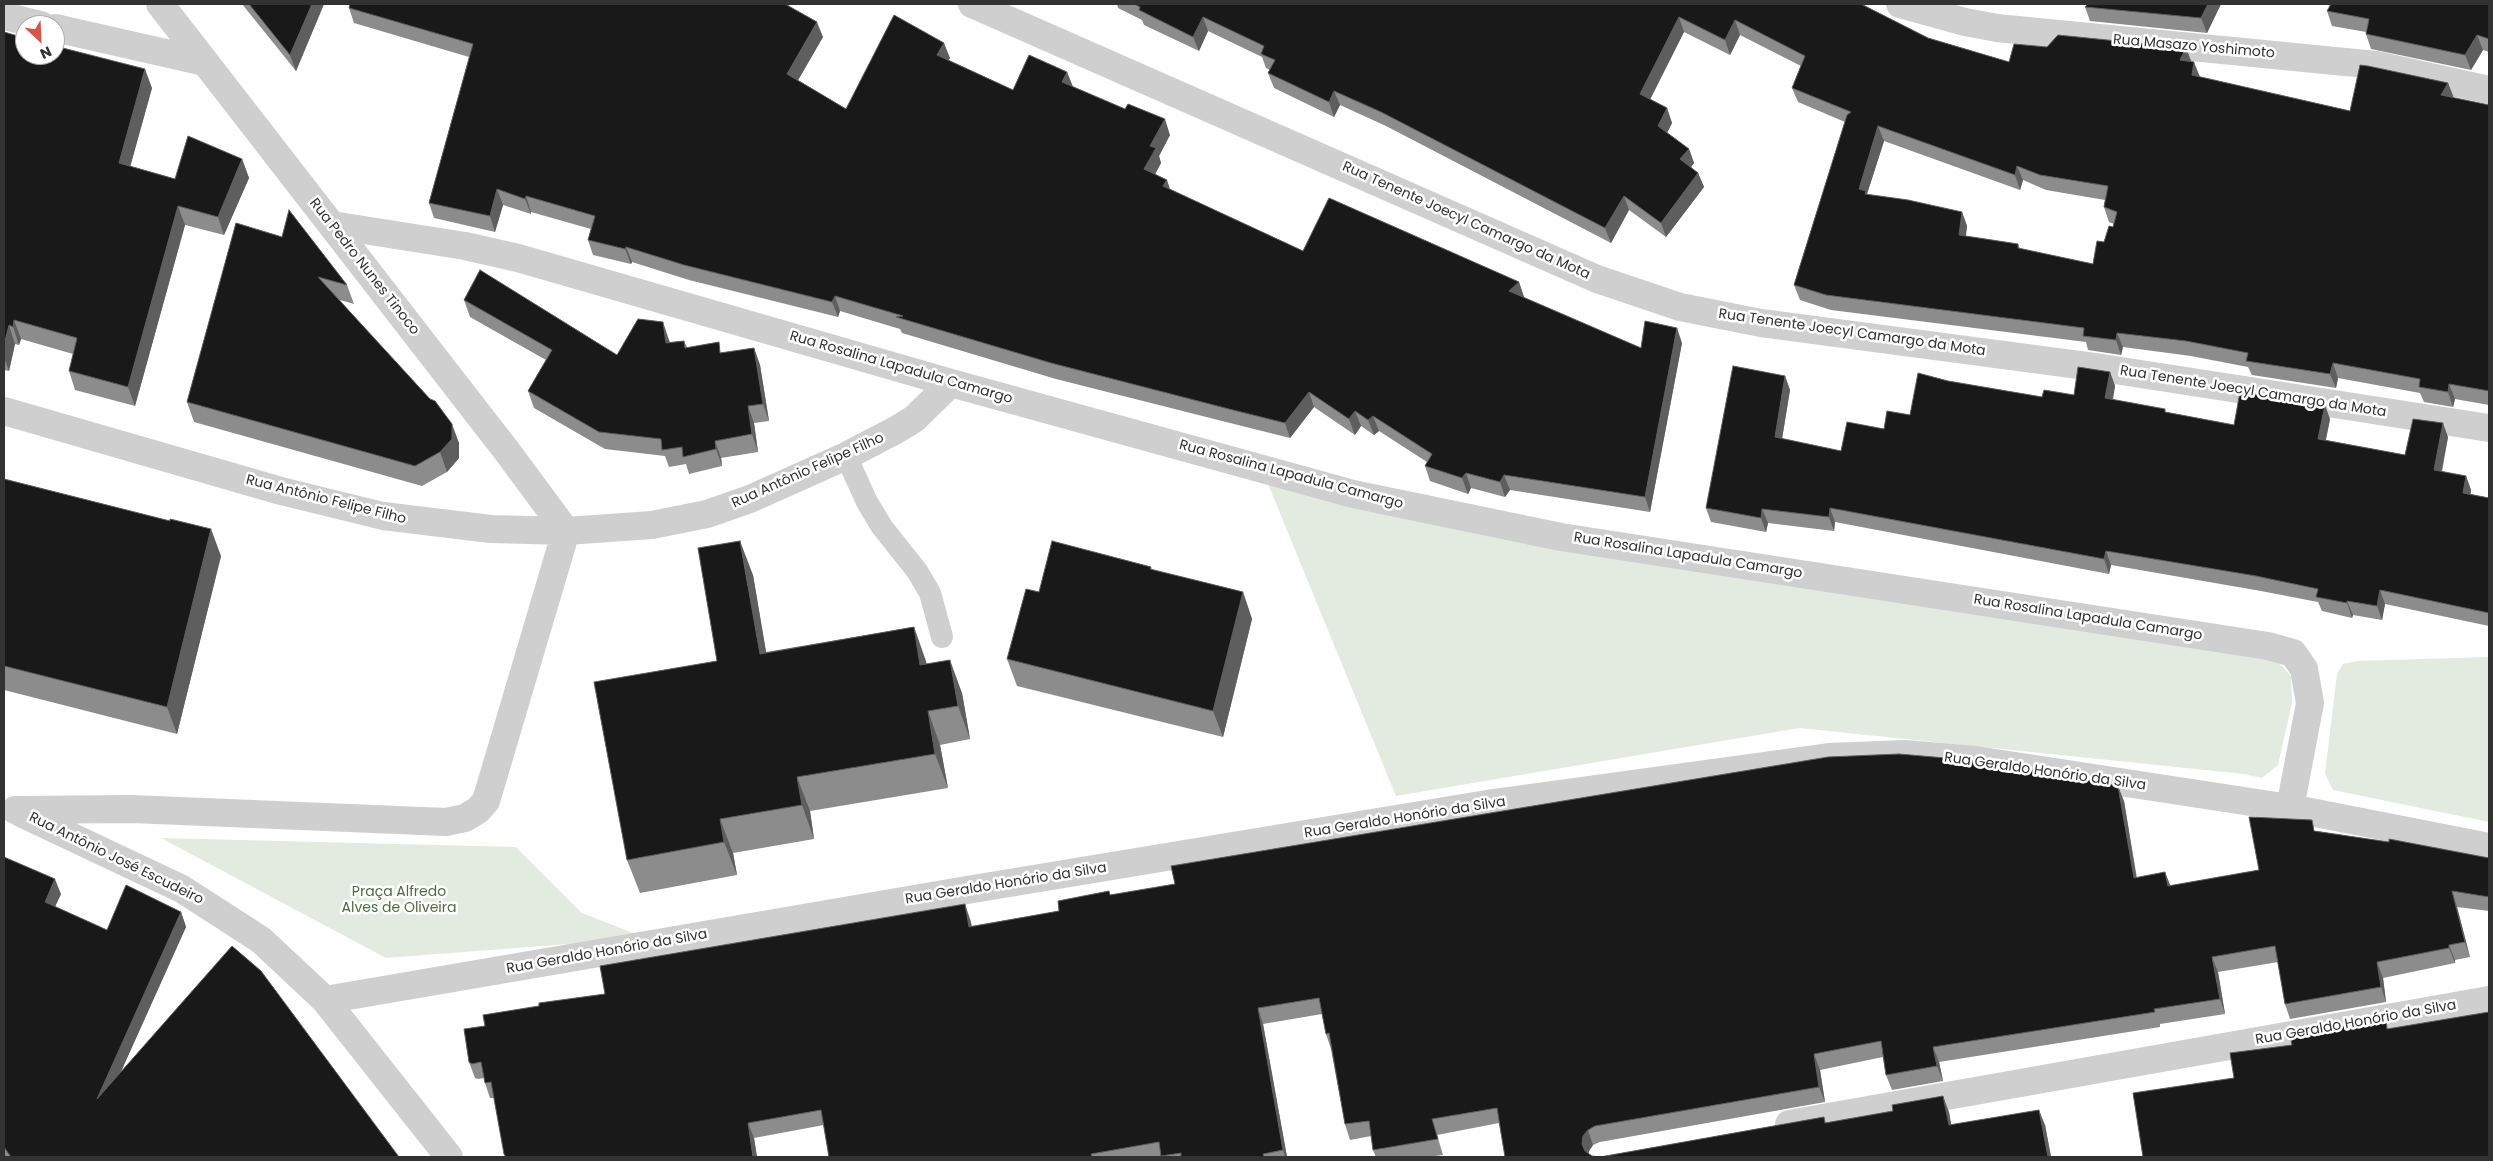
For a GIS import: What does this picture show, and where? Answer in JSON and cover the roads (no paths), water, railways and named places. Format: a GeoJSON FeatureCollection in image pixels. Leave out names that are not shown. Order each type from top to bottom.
{"type":"FeatureCollection","features":[{"type":"Feature","properties":{"kind":"street","name":"Rua Pedro Nunes Tinoco"},"geometry":{"type":"LineString","coordinates":[[160,4],[566,531]]}},
{"type":"Feature","properties":{"kind":"street","name":"Rua Tenente Joecyl Camargo da Mota"},"geometry":{"type":"LineString","coordinates":[[972,4],[1597,279],[1680,307],[1761,323],[2102,368],[2489,428]]}},
{"type":"Feature","properties":{"kind":"street","name":"Rua Masazo Yoshimoto"},"geometry":{"type":"LineString","coordinates":[[1900,4],[1964,22],[1997,28],[2376,65],[2489,90]]}},
{"type":"Feature","properties":{"kind":"street"},"geometry":{"type":"LineString","coordinates":[[65,30],[205,62]]}},
{"type":"Feature","properties":{"kind":"street","name":"Rua Rosalina Lapadula Camargo"},"geometry":{"type":"LineString","coordinates":[[332,225],[518,258],[951,383],[1353,494],[1561,537],[2268,646],[2293,654],[2304,668],[2308,684],[2310,703],[2290,808]]}},
{"type":"Feature","properties":{"kind":"street","name":"Rua Antônio Felipe Filho"},"geometry":{"type":"LineString","coordinates":[[4,411],[281,491],[383,516],[492,530],[566,531],[652,525],[706,514],[750,499],[846,456],[914,419],[951,383]]}},
{"type":"Feature","properties":{"kind":"street"},"geometry":{"type":"LineString","coordinates":[[10,807],[132,808],[446,822],[465,818],[478,810],[486,801],[566,531]]}},
{"type":"Feature","properties":{"kind":"street","name":"Rua Geraldo Honório da Silva"},"geometry":{"type":"LineString","coordinates":[[325,1000],[967,890],[1493,803],[1830,757],[1905,754],[1976,760],[2290,808],[2489,847]]}},
{"type":"Feature","properties":{"kind":"street","name":"Rua Antônio José Escudeiro"},"geometry":{"type":"LineString","coordinates":[[10,807],[182,889],[224,914],[261,940],[325,1000],[449,1157]]}},
{"type":"Feature","properties":{"kind":"street","name":"Rua Geraldo Honório da Silva"},"geometry":{"type":"LineString","coordinates":[[1769,1128],[2489,1000]]}},
{"type":"Feature","properties":{"kind":"lane"},"geometry":{"type":"LineString","coordinates":[[846,456],[867,502],[882,527],[917,572],[930,593],[942,637]]}},
{"type":"Feature","properties":{"kind":"park label","name":"Praça Alfredo Alves de Oliveira"},"geometry":{"type":"Point","coordinates":[399,900]}}]}
